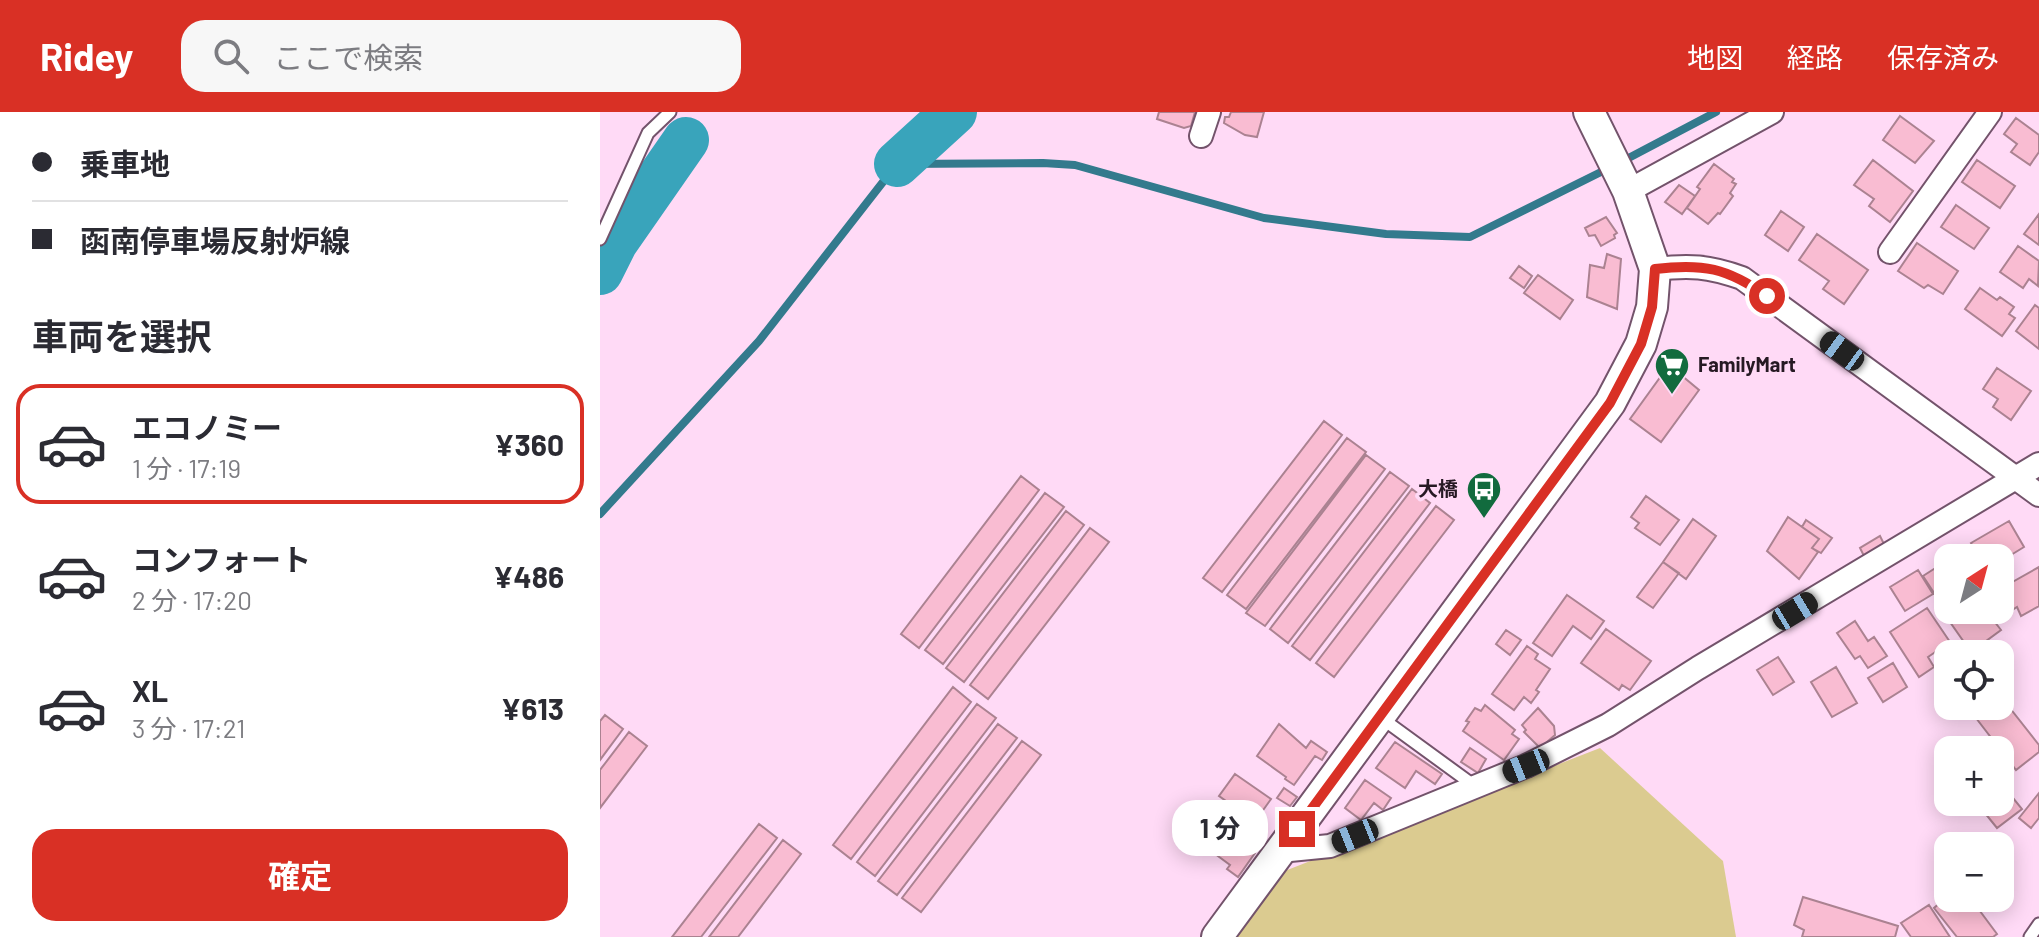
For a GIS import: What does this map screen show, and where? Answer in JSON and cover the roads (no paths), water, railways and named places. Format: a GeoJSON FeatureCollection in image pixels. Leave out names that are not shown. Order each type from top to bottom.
{"type":"FeatureCollection","features":[{"type":"Feature","properties":{"kind":"main road"},"geometry":{"type":"LineString","coordinates":[[1217,937],[1610,403],[1641,344],[1652,307],[1655,269],[1624,182],[1594,116]]}},
{"type":"Feature","properties":{"kind":"street"},"geometry":{"type":"LineString","coordinates":[[1201,136],[1209,112]]}},
{"type":"Feature","properties":{"kind":"street"},"geometry":{"type":"LineString","coordinates":[[1624,182],[1772,112]]}},
{"type":"Feature","properties":{"kind":"street"},"geometry":{"type":"LineString","coordinates":[[1890,252],[1990,112]]}},
{"type":"Feature","properties":{"kind":"street"},"geometry":{"type":"LineString","coordinates":[[1655,269],[1688,265],[1712,267],[1742,278],[2039,495]]}},
{"type":"Feature","properties":{"kind":"street"},"geometry":{"type":"LineString","coordinates":[[1280,851],[1330,846],[1526,766],[1608,725],[2039,464]]}},
{"type":"Feature","properties":{"kind":"lane"},"geometry":{"type":"LineString","coordinates":[[600,239],[648,133],[670,112]]}},
{"type":"Feature","properties":{"kind":"lane"},"geometry":{"type":"LineString","coordinates":[[1379,717],[1476,787]]}},
{"type":"Feature","properties":{"kind":"lane"},"geometry":{"type":"LineString","coordinates":[[2030,937],[2039,924]]}},
{"type":"Feature","properties":{"kind":"waterway"},"geometry":{"type":"LineString","coordinates":[[897,164],[954,112]]}},
{"type":"Feature","properties":{"kind":"waterway"},"geometry":{"type":"LineString","coordinates":[[1621,162],[1716,112]]}},
{"type":"Feature","properties":{"kind":"waterway"},"geometry":{"type":"LineString","coordinates":[[600,272],[615,242],[686,140]]}},
{"type":"Feature","properties":{"kind":"waterway"},"geometry":{"type":"LineString","coordinates":[[600,514],[759,341],[897,164],[1075,165],[1264,218],[1386,234],[1470,237],[1609,168]]}},
{"type":"Feature","properties":{"kind":"place","name":"FamilyMart"},"geometry":{"type":"Point","coordinates":[1672,396]}},
{"type":"Feature","properties":{"kind":"place","name":"大橋"},"geometry":{"type":"Point","coordinates":[1484,520]}}]}
